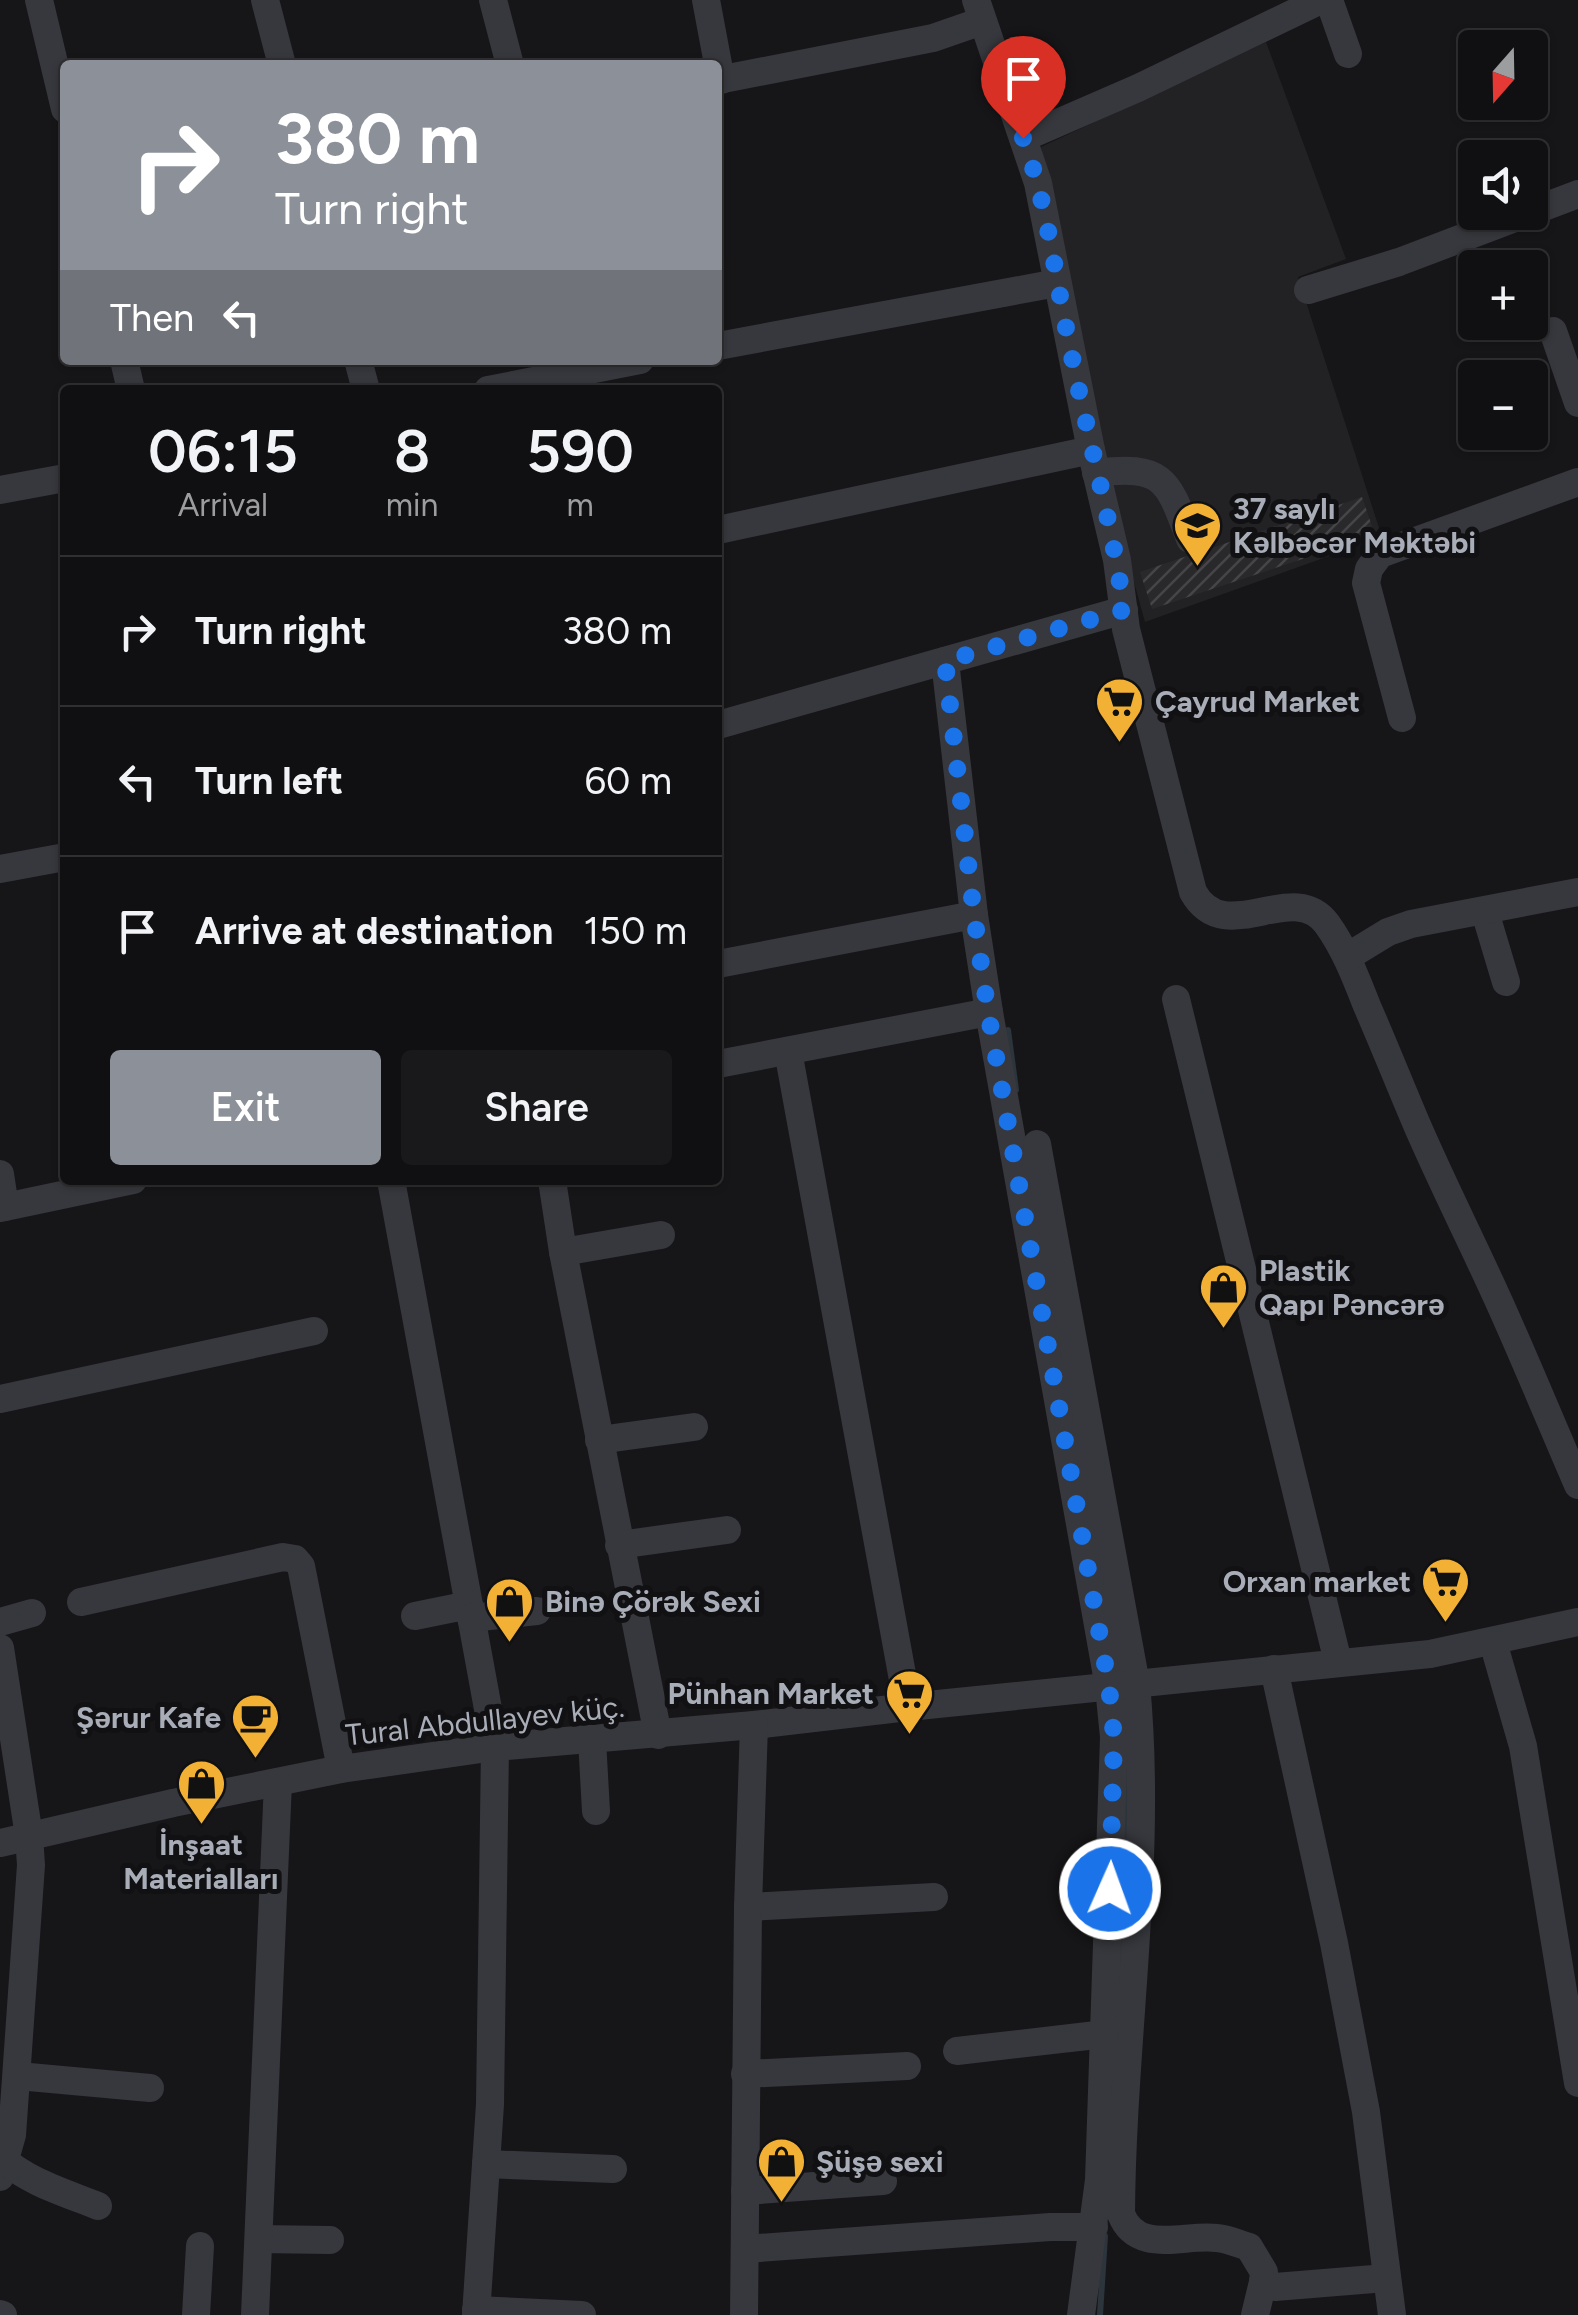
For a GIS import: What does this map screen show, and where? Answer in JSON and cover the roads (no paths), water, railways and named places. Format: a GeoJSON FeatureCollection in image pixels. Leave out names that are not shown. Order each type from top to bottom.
{"type":"FeatureCollection","features":[{"type":"Feature","properties":{"kind":"street"},"geometry":{"type":"LineString","coordinates":[[40,0],[60,87]]}},
{"type":"Feature","properties":{"kind":"street"},"geometry":{"type":"LineString","coordinates":[[265,0],[281,60]]}},
{"type":"Feature","properties":{"kind":"street"},"geometry":{"type":"LineString","coordinates":[[493,0],[509,60]]}},
{"type":"Feature","properties":{"kind":"street"},"geometry":{"type":"LineString","coordinates":[[706,0],[716,60]]}},
{"type":"Feature","properties":{"kind":"street"},"geometry":{"type":"LineString","coordinates":[[1023,138],[1321,0]]}},
{"type":"Feature","properties":{"kind":"street"},"geometry":{"type":"LineString","coordinates":[[1329,0],[1348,54]]}},
{"type":"Feature","properties":{"kind":"street"},"geometry":{"type":"LineString","coordinates":[[722,79],[933,38],[979,11],[1038,183],[1117,560],[1132,657],[1193,892],[1208,911],[1222,916],[1299,907],[1326,922],[1348,957],[1429,1152],[1578,1485]]}},
{"type":"Feature","properties":{"kind":"street"},"geometry":{"type":"LineString","coordinates":[[1308,290],[1399,262],[1578,194]]}},
{"type":"Feature","properties":{"kind":"street"},"geometry":{"type":"LineString","coordinates":[[722,345],[1057,284]]}},
{"type":"Feature","properties":{"kind":"street"},"geometry":{"type":"LineString","coordinates":[[1553,331],[1578,403]]}},
{"type":"Feature","properties":{"kind":"street"},"geometry":{"type":"LineString","coordinates":[[508,385],[587,365]]}},
{"type":"Feature","properties":{"kind":"street"},"geometry":{"type":"LineString","coordinates":[[722,529],[1094,462],[1140,472],[1170,488],[1190,539]]}},
{"type":"Feature","properties":{"kind":"street"},"geometry":{"type":"LineString","coordinates":[[0,490],[60,479]]}},
{"type":"Feature","properties":{"kind":"street"},"geometry":{"type":"LineString","coordinates":[[1402,718],[1366,583],[1369,568],[1380,554],[1578,482]]}},
{"type":"Feature","properties":{"kind":"street"},"geometry":{"type":"LineString","coordinates":[[722,723],[1124,610]]}},
{"type":"Feature","properties":{"kind":"street"},"geometry":{"type":"LineString","coordinates":[[945,661],[988,1012],[1122,1685],[1140,1743],[1139,1871],[1121,2214],[1126,2227],[1136,2236],[1218,2238],[1249,2247],[1264,2272],[1255,2315]]}},
{"type":"Feature","properties":{"kind":"street"},"geometry":{"type":"LineString","coordinates":[[0,869],[60,858]]}},
{"type":"Feature","properties":{"kind":"street"},"geometry":{"type":"LineString","coordinates":[[1348,957],[1388,932],[1411,924],[1578,892]]}},
{"type":"Feature","properties":{"kind":"street"},"geometry":{"type":"LineString","coordinates":[[1485,912],[1506,982]]}},
{"type":"Feature","properties":{"kind":"street"},"geometry":{"type":"LineString","coordinates":[[722,963],[974,915]]}},
{"type":"Feature","properties":{"kind":"street"},"geometry":{"type":"LineString","coordinates":[[1176,999],[1338,1662]]}},
{"type":"Feature","properties":{"kind":"street"},"geometry":{"type":"LineString","coordinates":[[722,1063],[988,1012]]}},
{"type":"Feature","properties":{"kind":"street"},"geometry":{"type":"LineString","coordinates":[[788,1051],[908,1707]]}},
{"type":"Feature","properties":{"kind":"street"},"geometry":{"type":"LineString","coordinates":[[1037,1144],[1122,1685],[1114,1737],[1100,2180],[1081,2315]]}},
{"type":"Feature","properties":{"kind":"street"},"geometry":{"type":"LineString","coordinates":[[0,1174],[2,1207],[109,1185]]}},
{"type":"Feature","properties":{"kind":"street"},"geometry":{"type":"LineString","coordinates":[[392,1185],[494,1747],[490,2067],[476,2313],[582,2315]]}},
{"type":"Feature","properties":{"kind":"street"},"geometry":{"type":"LineString","coordinates":[[553,1185],[658,1735]]}},
{"type":"Feature","properties":{"kind":"street"},"geometry":{"type":"LineString","coordinates":[[563,1252],[662,1235]]}},
{"type":"Feature","properties":{"kind":"street"},"geometry":{"type":"LineString","coordinates":[[0,1398],[314,1330]]}},
{"type":"Feature","properties":{"kind":"street"},"geometry":{"type":"LineString","coordinates":[[599,1440],[694,1426]]}},
{"type":"Feature","properties":{"kind":"street"},"geometry":{"type":"LineString","coordinates":[[619,1545],[726,1530]]}},
{"type":"Feature","properties":{"kind":"street"},"geometry":{"type":"LineString","coordinates":[[81,1602],[282,1557],[295,1559],[301,1566],[341,1769]]}},
{"type":"Feature","properties":{"kind":"street"},"geometry":{"type":"LineString","coordinates":[[414,1616],[536,1611]]}},
{"type":"Feature","properties":{"kind":"street"},"geometry":{"type":"LineString","coordinates":[[0,1622],[32,1612]]}},
{"type":"Feature","properties":{"kind":"street","name":"Tural Abdullayev küç."},"geometry":{"type":"LineString","coordinates":[[0,1843],[173,1802],[341,1769],[494,1747],[754,1726],[1430,1654],[1578,1622]]}},
{"type":"Feature","properties":{"kind":"street"},"geometry":{"type":"LineString","coordinates":[[1493,1642],[1522,1746],[1570,1998],[1578,2083]]}},
{"type":"Feature","properties":{"kind":"street"},"geometry":{"type":"LineString","coordinates":[[0,1648],[30,1865],[18,2076],[12,2135],[2,2165],[98,2206]]}},
{"type":"Feature","properties":{"kind":"street"},"geometry":{"type":"LineString","coordinates":[[1274,1669],[1334,1942],[1366,2112],[1392,2315]]}},
{"type":"Feature","properties":{"kind":"street"},"geometry":{"type":"LineString","coordinates":[[744,2315],[745,2074],[754,1726]]}},
{"type":"Feature","properties":{"kind":"street"},"geometry":{"type":"LineString","coordinates":[[592,1740],[596,1810]]}},
{"type":"Feature","properties":{"kind":"street"},"geometry":{"type":"LineString","coordinates":[[254,2315],[278,1782]]}},
{"type":"Feature","properties":{"kind":"street"},"geometry":{"type":"LineString","coordinates":[[748,1907],[934,1896]]}},
{"type":"Feature","properties":{"kind":"street"},"geometry":{"type":"LineString","coordinates":[[957,2051],[1105,2034]]}},
{"type":"Feature","properties":{"kind":"street"},"geometry":{"type":"LineString","coordinates":[[745,2074],[907,2066]]}},
{"type":"Feature","properties":{"kind":"street"},"geometry":{"type":"LineString","coordinates":[[18,2076],[150,2088]]}},
{"type":"Feature","properties":{"kind":"street"},"geometry":{"type":"LineString","coordinates":[[486,2164],[613,2169]]}},
{"type":"Feature","properties":{"kind":"street"},"geometry":{"type":"LineString","coordinates":[[746,2190],[883,2181]]}},
{"type":"Feature","properties":{"kind":"street"},"geometry":{"type":"LineString","coordinates":[[746,2249],[1050,2226],[1094,2227]]}},
{"type":"Feature","properties":{"kind":"street"},"geometry":{"type":"LineString","coordinates":[[259,2239],[330,2240]]}},
{"type":"Feature","properties":{"kind":"street"},"geometry":{"type":"LineString","coordinates":[[196,2315],[200,2246]]}},
{"type":"Feature","properties":{"kind":"street"},"geometry":{"type":"LineString","coordinates":[[1263,2282],[1275,2287],[1386,2278]]}},
{"type":"Feature","properties":{"kind":"waterway"},"geometry":{"type":"LineString","coordinates":[[1008,1030],[1016,1090]]}},
{"type":"Feature","properties":{"kind":"waterway"},"geometry":{"type":"LineString","coordinates":[[1120,1974],[1126,1767]]}},
{"type":"Feature","properties":{"kind":"waterway"},"geometry":{"type":"LineString","coordinates":[[1100,2315],[1105,2236]]}},
{"type":"Feature","properties":{"kind":"place","name":"37 saylı Kəlbəcər Məktəbi"},"geometry":{"type":"Point","coordinates":[1198,568]}},
{"type":"Feature","properties":{"kind":"place","name":"Çayrud Market"},"geometry":{"type":"Point","coordinates":[1120,744]}},
{"type":"Feature","properties":{"kind":"place","name":"Plastik Qapı Pəncərə"},"geometry":{"type":"Point","coordinates":[1224,1330]}},
{"type":"Feature","properties":{"kind":"place","name":"Orxan market"},"geometry":{"type":"Point","coordinates":[1446,1624]}},
{"type":"Feature","properties":{"kind":"place","name":"Binə Çörək Sexi"},"geometry":{"type":"Point","coordinates":[510,1644]}},
{"type":"Feature","properties":{"kind":"place","name":"Pünhan Market"},"geometry":{"type":"Point","coordinates":[909,1736]}},
{"type":"Feature","properties":{"kind":"place","name":"Şərur Kafe"},"geometry":{"type":"Point","coordinates":[256,1760]}},
{"type":"Feature","properties":{"kind":"place","name":"İnşaat Materialları"},"geometry":{"type":"Point","coordinates":[201,1826]}},
{"type":"Feature","properties":{"kind":"place","name":"Şüşə sexi"},"geometry":{"type":"Point","coordinates":[781,2204]}}]}
